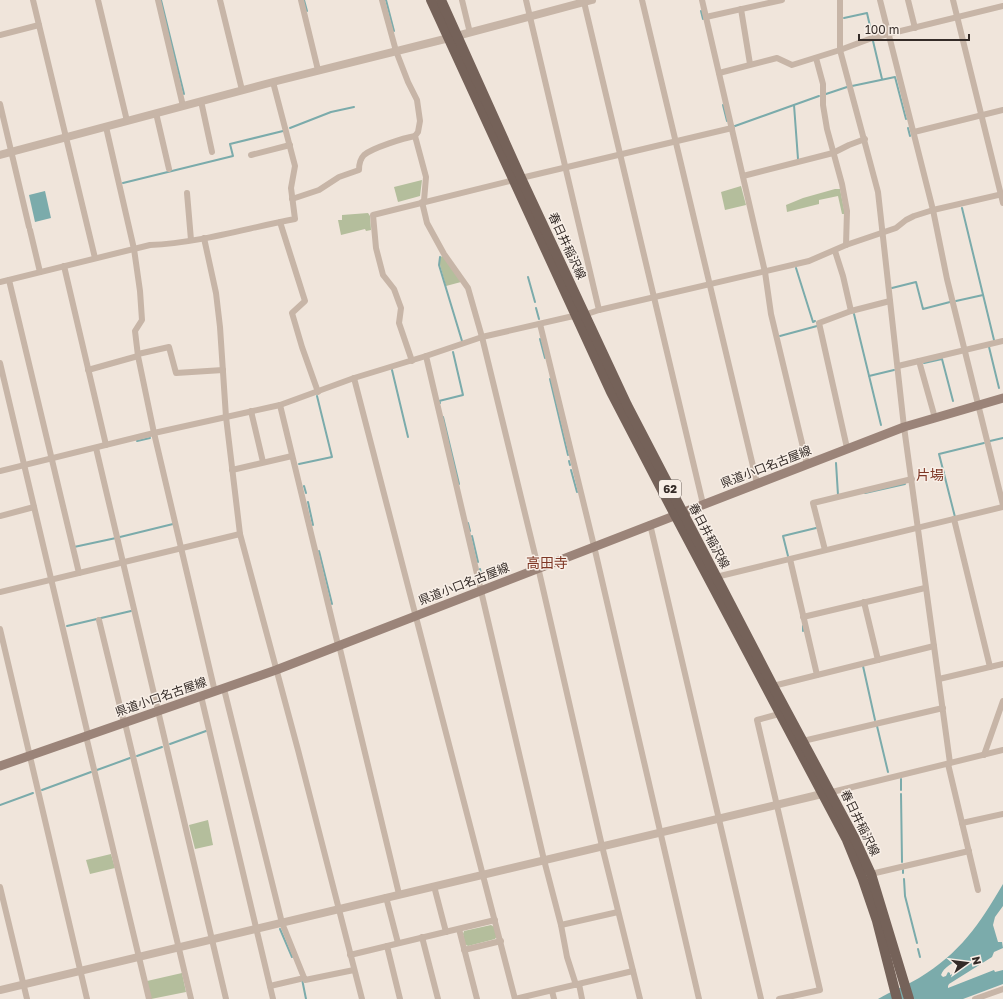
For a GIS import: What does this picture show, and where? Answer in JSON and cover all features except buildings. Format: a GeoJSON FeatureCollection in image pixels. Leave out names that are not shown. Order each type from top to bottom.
{"type":"FeatureCollection","features":[{"type":"Feature","properties":{"kind":"main road","name":"春日井稲沢線"},"geometry":{"type":"LineString","coordinates":[[431,0],[453,37]]}},
{"type":"Feature","properties":{"kind":"main road","name":"春日井稲沢線"},"geometry":{"type":"LineString","coordinates":[[441,0],[453,37],[580,316],[611,392],[678,514],[779,714],[854,838],[871,874],[909,999]]}},
{"type":"Feature","properties":{"kind":"main road","name":"県道小口名古屋線"},"geometry":{"type":"LineString","coordinates":[[0,766],[276,670],[538,567],[904,427],[1003,398]]}},
{"type":"Feature","properties":{"kind":"main road","name":"春日井稲沢線"},"geometry":{"type":"LineString","coordinates":[[678,514],[716,577],[803,741],[862,877],[877,921],[897,999]]}},
{"type":"Feature","properties":{"kind":"street"},"geometry":{"type":"LineString","coordinates":[[33,0],[94,258]]}},
{"type":"Feature","properties":{"kind":"street"},"geometry":{"type":"LineString","coordinates":[[98,0],[127,121]]}},
{"type":"Feature","properties":{"kind":"street"},"geometry":{"type":"LineString","coordinates":[[158,0],[183,106]]}},
{"type":"Feature","properties":{"kind":"street"},"geometry":{"type":"LineString","coordinates":[[220,0],[242,90]]}},
{"type":"Feature","properties":{"kind":"street"},"geometry":{"type":"LineString","coordinates":[[301,0],[318,70]]}},
{"type":"Feature","properties":{"kind":"street"},"geometry":{"type":"LineString","coordinates":[[292,200],[319,190],[339,178],[359,170],[360,162],[364,155],[395,141],[415,136],[418,132],[420,121],[417,100],[396,51],[382,0]]}},
{"type":"Feature","properties":{"kind":"street"},"geometry":{"type":"LineString","coordinates":[[462,0],[470,33]]}},
{"type":"Feature","properties":{"kind":"street"},"geometry":{"type":"LineString","coordinates":[[526,0],[599,310]]}},
{"type":"Feature","properties":{"kind":"street"},"geometry":{"type":"LineString","coordinates":[[0,155],[318,70],[470,33],[592,0]]}},
{"type":"Feature","properties":{"kind":"street"},"geometry":{"type":"LineString","coordinates":[[642,0],[757,483]]}},
{"type":"Feature","properties":{"kind":"street"},"geometry":{"type":"LineString","coordinates":[[702,0],[765,272],[772,314],[807,464]]}},
{"type":"Feature","properties":{"kind":"street"},"geometry":{"type":"LineString","coordinates":[[706,17],[782,0]]}},
{"type":"Feature","properties":{"kind":"street"},"geometry":{"type":"LineString","coordinates":[[840,0],[840,50],[878,192],[904,427],[943,708],[949,763],[978,890]]}},
{"type":"Feature","properties":{"kind":"street"},"geometry":{"type":"LineString","coordinates":[[716,577],[1003,506],[947,279],[933,210],[880,0]]}},
{"type":"Feature","properties":{"kind":"street"},"geometry":{"type":"LineString","coordinates":[[908,0],[915,28]]}},
{"type":"Feature","properties":{"kind":"street"},"geometry":{"type":"LineString","coordinates":[[953,0],[1003,203]]}},
{"type":"Feature","properties":{"kind":"street"},"geometry":{"type":"LineString","coordinates":[[584,2],[703,504]]}},
{"type":"Feature","properties":{"kind":"street"},"geometry":{"type":"LineString","coordinates":[[719,73],[777,58],[792,65],[872,38],[1003,6]]}},
{"type":"Feature","properties":{"kind":"street"},"geometry":{"type":"LineString","coordinates":[[741,9],[750,64]]}},
{"type":"Feature","properties":{"kind":"street"},"geometry":{"type":"LineString","coordinates":[[0,35],[39,25]]}},
{"type":"Feature","properties":{"kind":"street"},"geometry":{"type":"LineString","coordinates":[[816,58],[823,84],[823,105],[827,129],[842,184],[847,211],[846,246]]}},
{"type":"Feature","properties":{"kind":"street"},"geometry":{"type":"LineString","coordinates":[[0,282],[150,245],[204,238],[295,219],[291,188],[295,166],[273,82]]}},
{"type":"Feature","properties":{"kind":"street"},"geometry":{"type":"LineString","coordinates":[[201,101],[212,152]]}},
{"type":"Feature","properties":{"kind":"street"},"geometry":{"type":"LineString","coordinates":[[0,104],[40,272]]}},
{"type":"Feature","properties":{"kind":"street"},"geometry":{"type":"LineString","coordinates":[[914,132],[1003,110]]}},
{"type":"Feature","properties":{"kind":"street"},"geometry":{"type":"LineString","coordinates":[[156,113],[169,168]]}},
{"type":"Feature","properties":{"kind":"street"},"geometry":{"type":"LineString","coordinates":[[106,127],[134,249],[142,320],[135,331],[138,355],[154,433],[181,548],[282,923],[306,980],[354,970]]}},
{"type":"Feature","properties":{"kind":"street"},"geometry":{"type":"LineString","coordinates":[[412,361],[399,323],[401,308],[394,289],[383,275],[376,248],[373,215],[732,128]]}},
{"type":"Feature","properties":{"kind":"street"},"geometry":{"type":"LineString","coordinates":[[415,136],[426,177],[423,202],[427,223],[444,254],[468,288],[482,337],[538,567],[602,846],[640,999]]}},
{"type":"Feature","properties":{"kind":"street"},"geometry":{"type":"LineString","coordinates":[[743,176],[833,153],[849,145],[865,140]]}},
{"type":"Feature","properties":{"kind":"street"},"geometry":{"type":"LineString","coordinates":[[251,155],[290,145]]}},
{"type":"Feature","properties":{"kind":"street"},"geometry":{"type":"LineString","coordinates":[[187,193],[191,240]]}},
{"type":"Feature","properties":{"kind":"street"},"geometry":{"type":"LineString","coordinates":[[0,471],[154,433],[280,405],[354,378],[412,361],[482,337],[580,316],[654,297],[809,262],[835,250],[896,228],[914,216],[933,210],[1002,194]]}},
{"type":"Feature","properties":{"kind":"street"},"geometry":{"type":"LineString","coordinates":[[280,222],[305,301],[292,314],[318,392]]}},
{"type":"Feature","properties":{"kind":"street"},"geometry":{"type":"LineString","coordinates":[[204,238],[216,294],[220,327],[226,417],[240,534],[362,999]]}},
{"type":"Feature","properties":{"kind":"street"},"geometry":{"type":"LineString","coordinates":[[835,250],[851,311]]}},
{"type":"Feature","properties":{"kind":"street"},"geometry":{"type":"LineString","coordinates":[[64,266],[106,445]]}},
{"type":"Feature","properties":{"kind":"street"},"geometry":{"type":"LineString","coordinates":[[9,280],[79,573]]}},
{"type":"Feature","properties":{"kind":"street"},"geometry":{"type":"LineString","coordinates":[[847,448],[819,323],[851,311],[890,301]]}},
{"type":"Feature","properties":{"kind":"street"},"geometry":{"type":"LineString","coordinates":[[540,324],[594,546],[699,999]]}},
{"type":"Feature","properties":{"kind":"street"},"geometry":{"type":"LineString","coordinates":[[898,366],[1003,341]]}},
{"type":"Feature","properties":{"kind":"street"},"geometry":{"type":"LineString","coordinates":[[88,370],[138,355],[170,348],[176,373],[223,370]]}},
{"type":"Feature","properties":{"kind":"street"},"geometry":{"type":"LineString","coordinates":[[426,356],[544,860],[561,924],[567,957],[582,999]]}},
{"type":"Feature","properties":{"kind":"street"},"geometry":{"type":"LineString","coordinates":[[919,361],[935,418]]}},
{"type":"Feature","properties":{"kind":"street"},"geometry":{"type":"LineString","coordinates":[[0,363],[52,580],[148,999]]}},
{"type":"Feature","properties":{"kind":"street"},"geometry":{"type":"LineString","coordinates":[[354,378],[484,874],[515,999],[632,971]]}},
{"type":"Feature","properties":{"kind":"street"},"geometry":{"type":"LineString","coordinates":[[280,405],[399,894]]}},
{"type":"Feature","properties":{"kind":"street"},"geometry":{"type":"LineString","coordinates":[[251,411],[263,462]]}},
{"type":"Feature","properties":{"kind":"street"},"geometry":{"type":"LineString","coordinates":[[96,448],[226,999]]}},
{"type":"Feature","properties":{"kind":"street"},"geometry":{"type":"LineString","coordinates":[[232,470],[292,456]]}},
{"type":"Feature","properties":{"kind":"street"},"geometry":{"type":"LineString","coordinates":[[825,550],[814,503],[912,479]]}},
{"type":"Feature","properties":{"kind":"street"},"geometry":{"type":"LineString","coordinates":[[0,516],[34,507]]}},
{"type":"Feature","properties":{"kind":"street"},"geometry":{"type":"LineString","coordinates":[[954,519],[990,667]]}},
{"type":"Feature","properties":{"kind":"street"},"geometry":{"type":"LineString","coordinates":[[650,524],[761,999]]}},
{"type":"Feature","properties":{"kind":"street"},"geometry":{"type":"LineString","coordinates":[[0,592],[240,534]]}},
{"type":"Feature","properties":{"kind":"street"},"geometry":{"type":"LineString","coordinates":[[790,559],[818,675]]}},
{"type":"Feature","properties":{"kind":"street"},"geometry":{"type":"LineString","coordinates":[[803,617],[926,588]]}},
{"type":"Feature","properties":{"kind":"street"},"geometry":{"type":"LineString","coordinates":[[864,602],[878,660]]}},
{"type":"Feature","properties":{"kind":"street"},"geometry":{"type":"LineString","coordinates":[[99,620],[191,999]]}},
{"type":"Feature","properties":{"kind":"street"},"geometry":{"type":"LineString","coordinates":[[0,629],[87,999]]}},
{"type":"Feature","properties":{"kind":"street"},"geometry":{"type":"LineString","coordinates":[[773,686],[934,646]]}},
{"type":"Feature","properties":{"kind":"street"},"geometry":{"type":"LineString","coordinates":[[939,679],[1003,664]]}},
{"type":"Feature","properties":{"kind":"street"},"geometry":{"type":"LineString","coordinates":[[201,696],[273,999]]}},
{"type":"Feature","properties":{"kind":"street"},"geometry":{"type":"LineString","coordinates":[[984,755],[1003,701]]}},
{"type":"Feature","properties":{"kind":"street"},"geometry":{"type":"LineString","coordinates":[[803,741],[943,708]]}},
{"type":"Feature","properties":{"kind":"street"},"geometry":{"type":"LineString","coordinates":[[779,714],[757,720],[820,990],[779,999]]}},
{"type":"Feature","properties":{"kind":"street"},"geometry":{"type":"LineString","coordinates":[[0,990],[1003,750]]}},
{"type":"Feature","properties":{"kind":"street"},"geometry":{"type":"LineString","coordinates":[[962,823],[1003,814]]}},
{"type":"Feature","properties":{"kind":"street"},"geometry":{"type":"LineString","coordinates":[[871,874],[969,851]]}},
{"type":"Feature","properties":{"kind":"street"},"geometry":{"type":"LineString","coordinates":[[434,886],[446,932]]}},
{"type":"Feature","properties":{"kind":"street"},"geometry":{"type":"LineString","coordinates":[[0,887],[27,999]]}},
{"type":"Feature","properties":{"kind":"street"},"geometry":{"type":"LineString","coordinates":[[386,897],[398,943]]}},
{"type":"Feature","properties":{"kind":"street"},"geometry":{"type":"LineString","coordinates":[[561,924],[618,912]]}},
{"type":"Feature","properties":{"kind":"street"},"geometry":{"type":"LineString","coordinates":[[350,955],[495,920]]}},
{"type":"Feature","properties":{"kind":"street"},"geometry":{"type":"LineString","coordinates":[[459,929],[477,999]]}},
{"type":"Feature","properties":{"kind":"street"},"geometry":{"type":"LineString","coordinates":[[422,938],[438,999]]}},
{"type":"Feature","properties":{"kind":"street"},"geometry":{"type":"LineString","coordinates":[[464,950],[500,941]]}},
{"type":"Feature","properties":{"kind":"street"},"geometry":{"type":"LineString","coordinates":[[387,946],[400,999]]}},
{"type":"Feature","properties":{"kind":"street"},"geometry":{"type":"LineString","coordinates":[[270,986],[300,979]]}},
{"type":"Feature","properties":{"kind":"street"},"geometry":{"type":"LineString","coordinates":[[975,999],[1003,989]]}},
{"type":"Feature","properties":{"kind":"street"},"geometry":{"type":"LineString","coordinates":[[552,990],[554,999]]}},
{"type":"Feature","properties":{"kind":"green space"},"geometry":{"type":"Polygon","coordinates":[[[422,180],[420,196],[398,202],[394,187],[422,180]]]}},
{"type":"Feature","properties":{"kind":"green space"},"geometry":{"type":"Polygon","coordinates":[[[741,186],[746,205],[725,210],[721,192],[741,186]]]}},
{"type":"Feature","properties":{"kind":"green space"},"geometry":{"type":"Polygon","coordinates":[[[840,189],[845,214],[842,214],[838,196],[819,200],[819,204],[787,212],[786,205],[803,198],[840,189]]]}},
{"type":"Feature","properties":{"kind":"green space"},"geometry":{"type":"Polygon","coordinates":[[[368,213],[370,216],[371,230],[366,231],[365,229],[341,235],[338,220],[342,220],[342,215],[368,213]]]}},
{"type":"Feature","properties":{"kind":"green space"},"geometry":{"type":"Polygon","coordinates":[[[443,256],[461,282],[446,286],[440,265],[440,257],[443,256]]]}},
{"type":"Feature","properties":{"kind":"green space"},"geometry":{"type":"Polygon","coordinates":[[[208,820],[213,845],[195,849],[189,825],[208,820]]]}},
{"type":"Feature","properties":{"kind":"green space"},"geometry":{"type":"Polygon","coordinates":[[[111,854],[115,868],[90,874],[86,860],[111,854]]]}},
{"type":"Feature","properties":{"kind":"green space"},"geometry":{"type":"Polygon","coordinates":[[[491,925],[494,927],[497,936],[495,939],[468,946],[465,944],[463,934],[464,931],[491,925]]]}},
{"type":"Feature","properties":{"kind":"green space"},"geometry":{"type":"Polygon","coordinates":[[[182,973],[186,992],[151,999],[147,981],[182,973]]]}},
{"type":"Feature","properties":{"kind":"water"},"geometry":{"type":"Polygon","coordinates":[[[45,191],[51,218],[35,222],[29,195],[45,191]]]}},
{"type":"Feature","properties":{"kind":"water"},"geometry":{"type":"Polygon","coordinates":[[[1003,884],[1003,906],[995,917],[993,925],[998,942],[1002,942],[1003,948],[994,952],[992,957],[949,984],[948,988],[994,970],[995,972],[1003,970],[1003,984],[963,999],[878,999],[909,984],[946,959],[977,925],[1003,884]],[[961,960],[949,965],[941,975],[943,977],[946,976],[948,972],[950,975],[955,973],[961,960]]]}},
{"type":"Feature","properties":{"kind":"waterway"},"geometry":{"type":"LineString","coordinates":[[161,0],[184,94]]}},
{"type":"Feature","properties":{"kind":"waterway"},"geometry":{"type":"LineString","coordinates":[[304,0],[307,11]]}},
{"type":"Feature","properties":{"kind":"waterway"},"geometry":{"type":"LineString","coordinates":[[386,0],[394,31]]}},
{"type":"Feature","properties":{"kind":"waterway"},"geometry":{"type":"LineString","coordinates":[[701,11],[703,19]]}},
{"type":"Feature","properties":{"kind":"waterway"},"geometry":{"type":"LineString","coordinates":[[844,18],[867,13],[872,35]]}},
{"type":"Feature","properties":{"kind":"waterway"},"geometry":{"type":"LineString","coordinates":[[873,41],[882,79]]}},
{"type":"Feature","properties":{"kind":"waterway"},"geometry":{"type":"LineString","coordinates":[[852,86],[895,77],[906,119]]}},
{"type":"Feature","properties":{"kind":"waterway"},"geometry":{"type":"LineString","coordinates":[[826,94],[847,87]]}},
{"type":"Feature","properties":{"kind":"waterway"},"geometry":{"type":"LineString","coordinates":[[735,126],[819,96]]}},
{"type":"Feature","properties":{"kind":"waterway"},"geometry":{"type":"LineString","coordinates":[[723,105],[727,121]]}},
{"type":"Feature","properties":{"kind":"waterway"},"geometry":{"type":"LineString","coordinates":[[794,105],[798,159]]}},
{"type":"Feature","properties":{"kind":"waterway"},"geometry":{"type":"LineString","coordinates":[[290,128],[331,112],[354,107]]}},
{"type":"Feature","properties":{"kind":"waterway"},"geometry":{"type":"LineString","coordinates":[[908,128],[910,136]]}},
{"type":"Feature","properties":{"kind":"waterway"},"geometry":{"type":"LineString","coordinates":[[123,183],[233,156],[230,144],[283,131]]}},
{"type":"Feature","properties":{"kind":"waterway"},"geometry":{"type":"LineString","coordinates":[[962,208],[994,340]]}},
{"type":"Feature","properties":{"kind":"waterway"},"geometry":{"type":"LineString","coordinates":[[440,257],[439,265],[462,341]]}},
{"type":"Feature","properties":{"kind":"waterway"},"geometry":{"type":"LineString","coordinates":[[796,268],[813,322],[815,321]]}},
{"type":"Feature","properties":{"kind":"waterway"},"geometry":{"type":"LineString","coordinates":[[528,277],[535,302]]}},
{"type":"Feature","properties":{"kind":"waterway"},"geometry":{"type":"LineString","coordinates":[[892,288],[916,282],[923,309],[950,302]]}},
{"type":"Feature","properties":{"kind":"waterway"},"geometry":{"type":"LineString","coordinates":[[956,301],[983,295]]}},
{"type":"Feature","properties":{"kind":"waterway"},"geometry":{"type":"LineString","coordinates":[[536,308],[539,319]]}},
{"type":"Feature","properties":{"kind":"waterway"},"geometry":{"type":"LineString","coordinates":[[854,314],[881,425]]}},
{"type":"Feature","properties":{"kind":"waterway"},"geometry":{"type":"LineString","coordinates":[[780,336],[817,326]]}},
{"type":"Feature","properties":{"kind":"waterway"},"geometry":{"type":"LineString","coordinates":[[540,339],[545,358]]}},
{"type":"Feature","properties":{"kind":"waterway"},"geometry":{"type":"LineString","coordinates":[[989,347],[999,388]]}},
{"type":"Feature","properties":{"kind":"waterway"},"geometry":{"type":"LineString","coordinates":[[440,403],[439,401],[463,395],[453,352]]}},
{"type":"Feature","properties":{"kind":"waterway"},"geometry":{"type":"LineString","coordinates":[[924,363],[942,359],[953,401]]}},
{"type":"Feature","properties":{"kind":"waterway"},"geometry":{"type":"LineString","coordinates":[[392,370],[408,437]]}},
{"type":"Feature","properties":{"kind":"waterway"},"geometry":{"type":"LineString","coordinates":[[869,376],[894,370]]}},
{"type":"Feature","properties":{"kind":"waterway"},"geometry":{"type":"LineString","coordinates":[[550,379],[568,455]]}},
{"type":"Feature","properties":{"kind":"waterway"},"geometry":{"type":"LineString","coordinates":[[299,464],[332,457],[317,396]]}},
{"type":"Feature","properties":{"kind":"waterway"},"geometry":{"type":"LineString","coordinates":[[443,417],[459,484]]}},
{"type":"Feature","properties":{"kind":"waterway"},"geometry":{"type":"LineString","coordinates":[[137,441],[150,438]]}},
{"type":"Feature","properties":{"kind":"waterway"},"geometry":{"type":"LineString","coordinates":[[990,441],[1003,438]]}},
{"type":"Feature","properties":{"kind":"waterway"},"geometry":{"type":"LineString","coordinates":[[955,517],[939,454],[984,443]]}},
{"type":"Feature","properties":{"kind":"waterway"},"geometry":{"type":"LineString","coordinates":[[569,461],[570,465]]}},
{"type":"Feature","properties":{"kind":"waterway"},"geometry":{"type":"LineString","coordinates":[[836,463],[838,495]]}},
{"type":"Feature","properties":{"kind":"waterway"},"geometry":{"type":"LineString","coordinates":[[571,470],[577,492]]}},
{"type":"Feature","properties":{"kind":"waterway"},"geometry":{"type":"LineString","coordinates":[[865,493],[905,484]]}},
{"type":"Feature","properties":{"kind":"waterway"},"geometry":{"type":"LineString","coordinates":[[304,486],[306,493]]}},
{"type":"Feature","properties":{"kind":"waterway"},"geometry":{"type":"LineString","coordinates":[[308,502],[313,525]]}},
{"type":"Feature","properties":{"kind":"waterway"},"geometry":{"type":"LineString","coordinates":[[468,523],[470,531]]}},
{"type":"Feature","properties":{"kind":"waterway"},"geometry":{"type":"LineString","coordinates":[[120,537],[173,524]]}},
{"type":"Feature","properties":{"kind":"waterway"},"geometry":{"type":"LineString","coordinates":[[788,556],[783,536],[816,528]]}},
{"type":"Feature","properties":{"kind":"waterway"},"geometry":{"type":"LineString","coordinates":[[472,536],[478,562]]}},
{"type":"Feature","properties":{"kind":"waterway"},"geometry":{"type":"LineString","coordinates":[[74,547],[116,538]]}},
{"type":"Feature","properties":{"kind":"waterway"},"geometry":{"type":"LineString","coordinates":[[319,551],[332,604]]}},
{"type":"Feature","properties":{"kind":"waterway"},"geometry":{"type":"LineString","coordinates":[[480,569],[482,579]]}},
{"type":"Feature","properties":{"kind":"waterway"},"geometry":{"type":"LineString","coordinates":[[67,626],[131,611]]}},
{"type":"Feature","properties":{"kind":"waterway"},"geometry":{"type":"LineString","coordinates":[[803,626],[803,631]]}},
{"type":"Feature","properties":{"kind":"waterway"},"geometry":{"type":"LineString","coordinates":[[863,666],[875,720]]}},
{"type":"Feature","properties":{"kind":"waterway"},"geometry":{"type":"LineString","coordinates":[[877,726],[888,772]]}},
{"type":"Feature","properties":{"kind":"waterway"},"geometry":{"type":"LineString","coordinates":[[170,744],[206,731]]}},
{"type":"Feature","properties":{"kind":"waterway"},"geometry":{"type":"LineString","coordinates":[[137,756],[162,747]]}},
{"type":"Feature","properties":{"kind":"waterway"},"geometry":{"type":"LineString","coordinates":[[97,770],[130,758]]}},
{"type":"Feature","properties":{"kind":"waterway"},"geometry":{"type":"LineString","coordinates":[[42,790],[91,772]]}},
{"type":"Feature","properties":{"kind":"waterway"},"geometry":{"type":"LineString","coordinates":[[901,779],[901,790]]}},
{"type":"Feature","properties":{"kind":"waterway"},"geometry":{"type":"LineString","coordinates":[[0,805],[33,793]]}},
{"type":"Feature","properties":{"kind":"waterway"},"geometry":{"type":"LineString","coordinates":[[901,794],[902,862]]}},
{"type":"Feature","properties":{"kind":"waterway"},"geometry":{"type":"LineString","coordinates":[[904,879],[905,896],[917,943]]}},
{"type":"Feature","properties":{"kind":"waterway"},"geometry":{"type":"LineString","coordinates":[[280,929],[292,957]]}},
{"type":"Feature","properties":{"kind":"waterway"},"geometry":{"type":"LineString","coordinates":[[918,949],[920,957]]}},
{"type":"Feature","properties":{"kind":"waterway"},"geometry":{"type":"LineString","coordinates":[[302,979],[306,999]]}},
{"type":"Feature","properties":{"kind":"district","name":"片場"},"geometry":{"type":"Point","coordinates":[930,475]}},
{"type":"Feature","properties":{"kind":"district","name":"高田寺"},"geometry":{"type":"Point","coordinates":[547,563]}}]}
